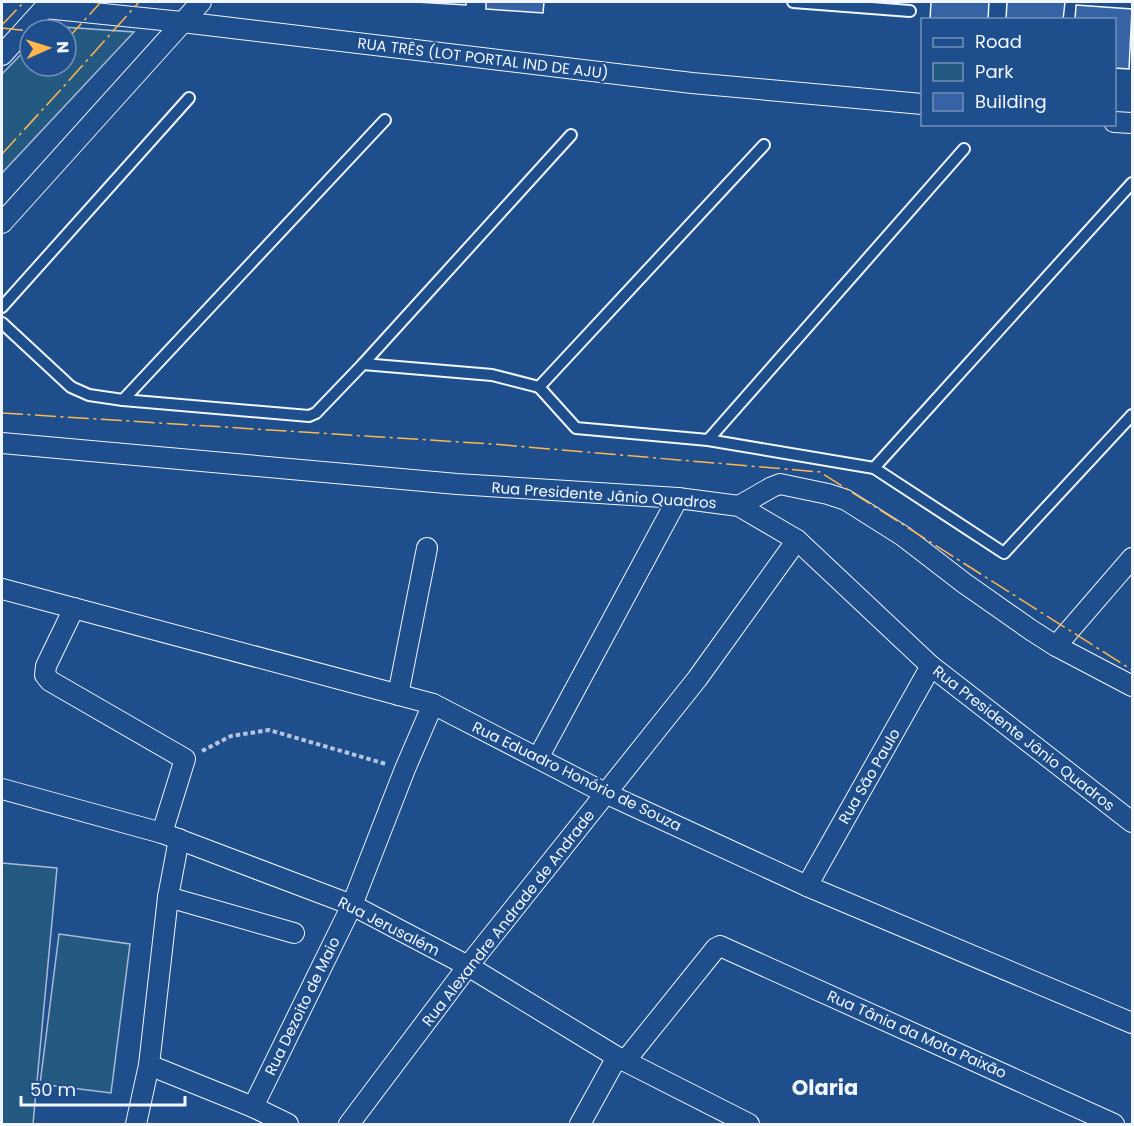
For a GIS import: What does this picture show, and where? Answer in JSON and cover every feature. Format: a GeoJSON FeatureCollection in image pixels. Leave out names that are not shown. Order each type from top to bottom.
{"type":"FeatureCollection","features":[{"type":"Feature","properties":{"kind":"street"},"geometry":{"type":"LineString","coordinates":[[2,223],[201,2]]}},
{"type":"Feature","properties":{"kind":"street"},"geometry":{"type":"LineString","coordinates":[[6,46],[47,5]]}},
{"type":"Feature","properties":{"kind":"street","name":"RUA TRÊS (LOT PORTAL IND DE AJU)"},"geometry":{"type":"LineString","coordinates":[[47,5],[692,83],[921,104]]}},
{"type":"Feature","properties":{"kind":"street"},"geometry":{"type":"LineString","coordinates":[[1116,122],[1132,123]]}},
{"type":"Feature","properties":{"kind":"street","name":"Rua Presidente Jânio Quadros"},"geometry":{"type":"LineString","coordinates":[[2,443],[489,487],[678,498],[739,506],[797,540],[932,666],[1132,822]]}},
{"type":"Feature","properties":{"kind":"street"},"geometry":{"type":"LineString","coordinates":[[739,506],[780,484],[838,496],[903,536],[964,583],[1056,646],[1132,686]]}},
{"type":"Feature","properties":{"kind":"street"},"geometry":{"type":"LineString","coordinates":[[538,758],[678,498]]}},
{"type":"Feature","properties":{"kind":"street","name":"Rua Alexandre Andrade de Andrade"},"geometry":{"type":"LineString","coordinates":[[349,1125],[468,966],[711,662],[797,540]]}},
{"type":"Feature","properties":{"kind":"street"},"geometry":{"type":"LineString","coordinates":[[398,695],[427,548]]}},
{"type":"Feature","properties":{"kind":"street"},"geometry":{"type":"LineString","coordinates":[[1056,646],[1132,558]]}},
{"type":"Feature","properties":{"kind":"street","name":"Rua Eduadro Honório de Souza"},"geometry":{"type":"LineString","coordinates":[[2,589],[433,704],[605,793],[807,886],[1132,1023]]}},
{"type":"Feature","properties":{"kind":"street"},"geometry":{"type":"LineString","coordinates":[[74,608],[46,666],[47,678],[185,759],[171,836],[168,897],[149,1065],[136,1125]]}},
{"type":"Feature","properties":{"kind":"street","name":"Rua São Paulo"},"geometry":{"type":"LineString","coordinates":[[807,886],[932,666]]}},
{"type":"Feature","properties":{"kind":"street","name":"Rua Dezoito de Maio"},"geometry":{"type":"LineString","coordinates":[[253,1107],[352,905],[433,704]]}},
{"type":"Feature","properties":{"kind":"street","name":"Rua Jerusalém"},"geometry":{"type":"LineString","coordinates":[[2,789],[171,836],[352,905],[468,966],[621,1059],[749,1125]]}},
{"type":"Feature","properties":{"kind":"street"},"geometry":{"type":"LineString","coordinates":[[168,897],[294,933]]}},
{"type":"Feature","properties":{"kind":"street","name":"Rua Tânia da Mota Paixão"},"geometry":{"type":"LineString","coordinates":[[621,1059],[718,946],[1114,1125]]}},
{"type":"Feature","properties":{"kind":"street"},"geometry":{"type":"LineString","coordinates":[[580,1125],[621,1059]]}},
{"type":"Feature","properties":{"kind":"street"},"geometry":{"type":"LineString","coordinates":[[149,1065],[253,1107],[288,1125]]}},
{"type":"Feature","properties":{"kind":"lane"},"geometry":{"type":"LineString","coordinates":[[793,2],[910,11]]}},
{"type":"Feature","properties":{"kind":"lane"},"geometry":{"type":"LineString","coordinates":[[2,307],[189,98]]}},
{"type":"Feature","properties":{"kind":"lane"},"geometry":{"type":"LineString","coordinates":[[123,400],[385,120]]}},
{"type":"Feature","properties":{"kind":"lane"},"geometry":{"type":"LineString","coordinates":[[2,323],[72,387],[89,394],[123,400],[309,416],[316,413],[363,364],[570,135]]}},
{"type":"Feature","properties":{"kind":"lane"},"geometry":{"type":"LineString","coordinates":[[539,387],[764,145]]}},
{"type":"Feature","properties":{"kind":"lane"},"geometry":{"type":"LineString","coordinates":[[708,440],[964,149]]}},
{"type":"Feature","properties":{"kind":"lane"},"geometry":{"type":"LineString","coordinates":[[874,468],[1132,183]]}},
{"type":"Feature","properties":{"kind":"lane"},"geometry":{"type":"LineString","coordinates":[[363,364],[492,375],[539,387],[576,428],[708,440],[874,468],[1004,553],[1132,415]]}},
{"type":"Feature","properties":{"kind":"path"},"geometry":{"type":"LineString","coordinates":[[185,759],[231,736],[269,730],[405,769]]}},
{"type":"Feature","properties":{"kind":"green space"},"geometry":{"type":"Polygon","coordinates":[[[78,28],[134,32],[2,173],[2,74],[18,57],[18,78],[78,78],[78,28]]]}},
{"type":"Feature","properties":{"kind":"green space"},"geometry":{"type":"Polygon","coordinates":[[[2,863],[57,868],[33,1124],[2,1124],[2,863]]]}},
{"type":"Feature","properties":{"kind":"green space"},"geometry":{"type":"Polygon","coordinates":[[[59,934],[130,944],[111,1093],[40,1084],[59,934]]]}},
{"type":"Feature","properties":{"kind":"building"},"geometry":{"type":"Polygon","coordinates":[[[416,2],[466,2],[466,5],[416,2]]]}},
{"type":"Feature","properties":{"kind":"building"},"geometry":{"type":"Polygon","coordinates":[[[486,2],[544,2],[543,13],[486,9],[486,2]]]}},
{"type":"Feature","properties":{"kind":"building"},"geometry":{"type":"Polygon","coordinates":[[[931,2],[989,2],[988,18],[930,18],[931,2]]]}},
{"type":"Feature","properties":{"kind":"building"},"geometry":{"type":"Polygon","coordinates":[[[1007,2],[1065,2],[1063,18],[1006,18],[1007,2]]]}},
{"type":"Feature","properties":{"kind":"building"},"geometry":{"type":"Polygon","coordinates":[[[1076,5],[1132,9],[1129,69],[1116,68],[1116,18],[1075,18],[1076,5]]]}},
{"type":"Feature","properties":{"kind":"power"},"geometry":{"type":"LineString","coordinates":[[2,25],[24,2]]}},
{"type":"Feature","properties":{"kind":"power"},"geometry":{"type":"LineString","coordinates":[[78,27],[101,2]]}},
{"type":"Feature","properties":{"kind":"power"},"geometry":{"type":"LineString","coordinates":[[2,154],[139,2]]}},
{"type":"Feature","properties":{"kind":"power"},"geometry":{"type":"LineString","coordinates":[[2,28],[18,30]]}},
{"type":"Feature","properties":{"kind":"power"},"geometry":{"type":"LineString","coordinates":[[2,413],[492,444],[820,472],[1132,670]]}},
{"type":"Feature","properties":{"kind":"district","name":"Olaria"},"geometry":{"type":"Point","coordinates":[825,1087]}}]}
